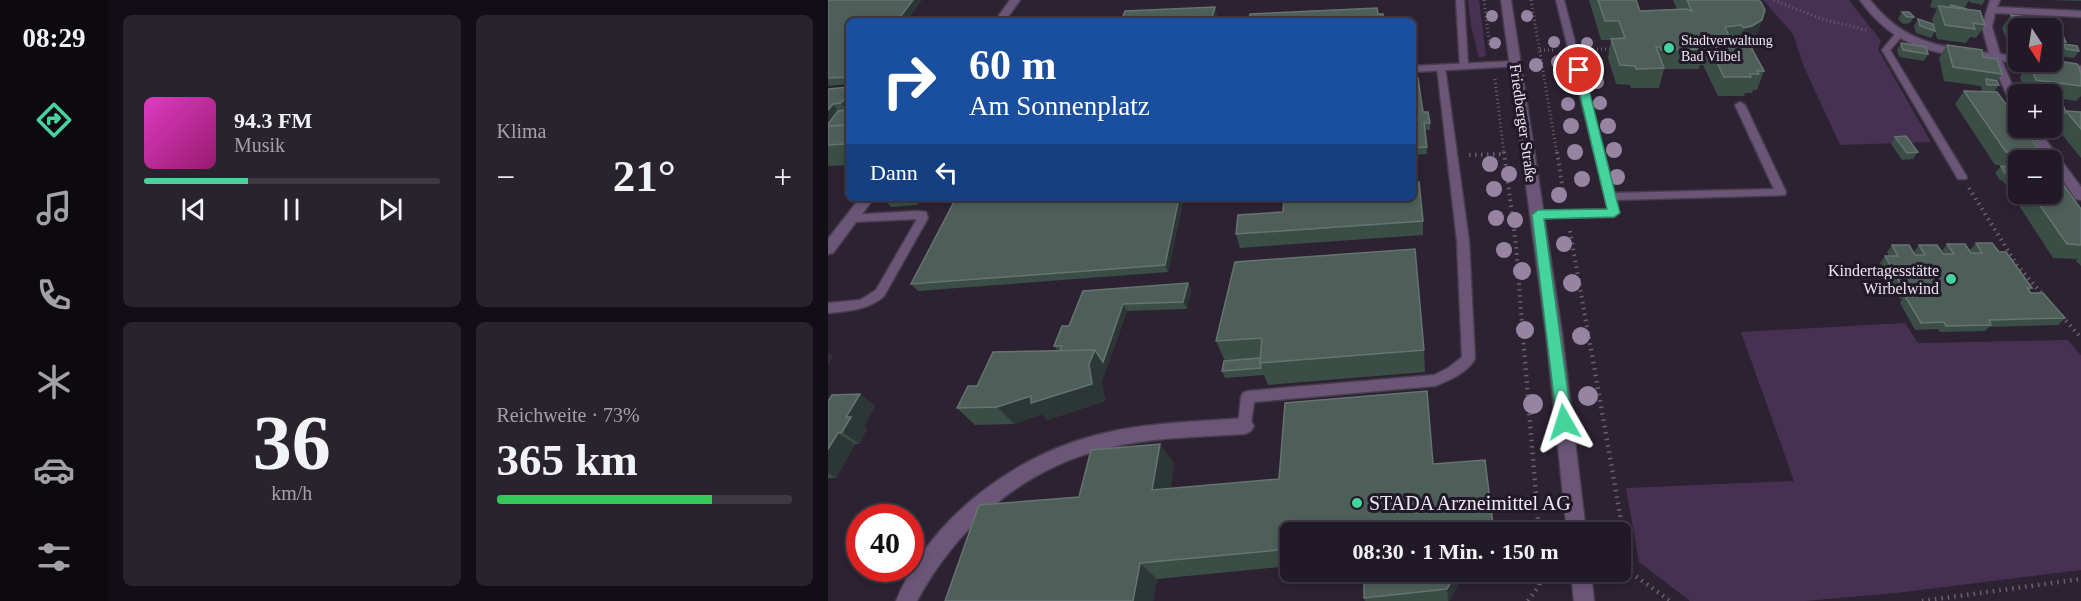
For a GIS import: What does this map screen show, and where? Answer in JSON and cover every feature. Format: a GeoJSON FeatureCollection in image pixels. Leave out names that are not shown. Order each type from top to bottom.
{"type":"FeatureCollection","features":[{"type":"Feature","properties":{"kind":"street"},"geometry":{"type":"LineString","coordinates":[[1001,18],[1015,0]]}},
{"type":"Feature","properties":{"kind":"street","name":"Friedberger Straße"},"geometry":{"type":"LineString","coordinates":[[1506,0],[1554,333],[1576,522]]}},
{"type":"Feature","properties":{"kind":"street"},"geometry":{"type":"LineString","coordinates":[[1865,0],[1883,22],[1899,35],[1925,44],[2008,58]]}},
{"type":"Feature","properties":{"kind":"street"},"geometry":{"type":"LineString","coordinates":[[2008,90],[1987,32],[1993,5],[2081,14]]}},
{"type":"Feature","properties":{"kind":"street"},"geometry":{"type":"LineString","coordinates":[[1416,69],[1515,64]]}},
{"type":"Feature","properties":{"kind":"street"},"geometry":{"type":"LineString","coordinates":[[2062,66],[2081,69]]}},
{"type":"Feature","properties":{"kind":"street"},"geometry":{"type":"LineString","coordinates":[[2038,138],[2081,196]]}},
{"type":"Feature","properties":{"kind":"street"},"geometry":{"type":"LineString","coordinates":[[830,243],[865,201]]}},
{"type":"Feature","properties":{"kind":"street"},"geometry":{"type":"LineString","coordinates":[[906,601],[934,555],[961,525],[988,499],[1018,477],[1052,459],[1102,441],[1245,426]]}},
{"type":"Feature","properties":{"kind":"street"},"geometry":{"type":"LineString","coordinates":[[1582,582],[1584,601]]}},
{"type":"Feature","properties":{"kind":"lane"},"geometry":{"type":"LineString","coordinates":[[1460,0],[1464,66]]}},
{"type":"Feature","properties":{"kind":"lane"},"geometry":{"type":"LineString","coordinates":[[1538,215],[1614,213],[1560,0]]}},
{"type":"Feature","properties":{"kind":"lane"},"geometry":{"type":"LineString","coordinates":[[1899,35],[1886,50],[1962,177]]}},
{"type":"Feature","properties":{"kind":"lane"},"geometry":{"type":"LineString","coordinates":[[1245,426],[1248,397],[1435,380],[1453,372],[1469,359],[1463,241],[1442,67]]}},
{"type":"Feature","properties":{"kind":"lane"},"geometry":{"type":"LineString","coordinates":[[1610,197],[1781,192],[1740,105]]}},
{"type":"Feature","properties":{"kind":"lane"},"geometry":{"type":"LineString","coordinates":[[828,308],[863,305],[873,300],[923,218],[922,215],[918,215],[852,218]]}},
{"type":"Feature","properties":{"kind":"path"},"geometry":{"type":"LineString","coordinates":[[1484,0],[1516,244],[1538,522]]}},
{"type":"Feature","properties":{"kind":"path"},"geometry":{"type":"LineString","coordinates":[[1531,0],[1630,572],[1670,601]]}},
{"type":"Feature","properties":{"kind":"path"},"geometry":{"type":"LineString","coordinates":[[1774,0],[1822,19],[1876,33],[1899,35]]}},
{"type":"Feature","properties":{"kind":"path"},"geometry":{"type":"LineString","coordinates":[[1487,154],[1504,154]]}},
{"type":"Feature","properties":{"kind":"path"},"geometry":{"type":"LineString","coordinates":[[1962,177],[2017,266],[2045,298]]}},
{"type":"Feature","properties":{"kind":"path"},"geometry":{"type":"LineString","coordinates":[[2060,314],[2081,338]]}},
{"type":"Feature","properties":{"kind":"path"},"geometry":{"type":"LineString","coordinates":[[1922,601],[2081,579]]}},
{"type":"Feature","properties":{"kind":"path"},"geometry":{"type":"LineString","coordinates":[[1528,601],[1540,582]]}},
{"type":"Feature","properties":{"kind":"shaded area"},"geometry":{"type":"Polygon","coordinates":[[[1468,0],[1479,0],[1486,56],[1479,58],[1471,26],[1468,0]]]}},
{"type":"Feature","properties":{"kind":"shaded area"},"geometry":{"type":"Polygon","coordinates":[[[1763,0],[1849,0],[1881,41],[1878,49],[1931,142],[1840,145],[1804,67],[1793,34],[1763,0]]]}},
{"type":"Feature","properties":{"kind":"shaded area"},"geometry":{"type":"Polygon","coordinates":[[[1905,323],[1918,343],[2068,340],[2081,355],[2081,570],[1896,593],[1806,601],[1690,601],[1639,562],[1626,488],[1794,481],[1741,332],[1905,323]]]}},
{"type":"Feature","properties":{"kind":"building"},"geometry":{"type":"Polygon","coordinates":[[[828,0],[913,0],[899,18],[846,18],[846,77],[828,78],[828,0]]]}},
{"type":"Feature","properties":{"kind":"building","name":"Stadtverwaltung Bad Vilbel"},"geometry":{"type":"Polygon","coordinates":[[[1598,0],[1636,0],[1640,11],[1687,9],[1692,11],[1687,0],[1758,0],[1765,10],[1762,20],[1744,28],[1741,25],[1725,27],[1729,36],[1745,36],[1764,71],[1757,71],[1759,74],[1750,74],[1751,77],[1724,77],[1709,46],[1704,46],[1705,49],[1661,50],[1660,47],[1656,47],[1664,68],[1636,69],[1635,66],[1620,65],[1611,39],[1625,38],[1619,21],[1605,21],[1598,0]]]}},
{"type":"Feature","properties":{"kind":"building"},"geometry":{"type":"Polygon","coordinates":[[[1939,6],[1980,11],[1985,25],[1973,23],[1975,29],[1945,25],[1939,6]]]}},
{"type":"Feature","properties":{"kind":"building"},"geometry":{"type":"Polygon","coordinates":[[[1215,7],[1212,18],[1122,18],[1125,11],[1215,7]]]}},
{"type":"Feature","properties":{"kind":"building"},"geometry":{"type":"Polygon","coordinates":[[[1377,8],[1378,14],[1383,14],[1383,18],[1249,18],[1250,14],[1377,8]]]}},
{"type":"Feature","properties":{"kind":"building"},"geometry":{"type":"Polygon","coordinates":[[[1902,12],[1909,12],[1914,17],[1907,17],[1902,12]]]}},
{"type":"Feature","properties":{"kind":"building"},"geometry":{"type":"Polygon","coordinates":[[[2011,15],[2034,18],[2012,18],[2011,15]]]}},
{"type":"Feature","properties":{"kind":"building"},"geometry":{"type":"Polygon","coordinates":[[[1918,19],[1933,24],[1935,31],[1920,26],[1918,19]]]}},
{"type":"Feature","properties":{"kind":"building"},"geometry":{"type":"Polygon","coordinates":[[[1901,43],[1926,47],[1928,54],[1903,50],[1901,43]]]}},
{"type":"Feature","properties":{"kind":"building"},"geometry":{"type":"Polygon","coordinates":[[[2063,44],[2077,46],[2079,51],[2066,49],[2063,44]]]}},
{"type":"Feature","properties":{"kind":"building"},"geometry":{"type":"Polygon","coordinates":[[[1947,45],[1982,50],[1983,57],[1997,59],[2002,74],[1953,67],[1947,45]]]}},
{"type":"Feature","properties":{"kind":"building"},"geometry":{"type":"Polygon","coordinates":[[[2062,62],[2077,64],[2081,73],[2081,86],[2036,80],[2032,72],[2062,72],[2062,62]]]}},
{"type":"Feature","properties":{"kind":"building"},"geometry":{"type":"Polygon","coordinates":[[[1416,78],[1418,78],[1423,112],[1428,112],[1430,123],[1424,123],[1427,147],[1416,148],[1416,78]]]}},
{"type":"Feature","properties":{"kind":"building"},"geometry":{"type":"Polygon","coordinates":[[[1986,79],[1997,81],[1999,85],[1987,85],[1986,79]]]}},
{"type":"Feature","properties":{"kind":"building"},"geometry":{"type":"Polygon","coordinates":[[[846,87],[846,97],[841,103],[833,104],[828,110],[828,89],[846,87]]]}},
{"type":"Feature","properties":{"kind":"building"},"geometry":{"type":"Polygon","coordinates":[[[1964,91],[1997,92],[2008,107],[2008,138],[2031,138],[2040,150],[2008,150],[2006,152],[1964,91]]]}},
{"type":"Feature","properties":{"kind":"building"},"geometry":{"type":"Polygon","coordinates":[[[846,110],[846,125],[828,126],[828,124],[838,111],[846,110]]]}},
{"type":"Feature","properties":{"kind":"building"},"geometry":{"type":"Polygon","coordinates":[[[2066,111],[2081,112],[2081,129],[2066,111]]]}},
{"type":"Feature","properties":{"kind":"building"},"geometry":{"type":"Polygon","coordinates":[[[846,125],[845,144],[828,145],[828,126],[846,125]]]}},
{"type":"Feature","properties":{"kind":"building"},"geometry":{"type":"Polygon","coordinates":[[[1906,136],[1918,152],[1907,153],[1895,137],[1906,136]]]}},
{"type":"Feature","properties":{"kind":"building"},"geometry":{"type":"Polygon","coordinates":[[[2001,166],[2008,167],[2008,173],[2005,173],[2001,166]]]}},
{"type":"Feature","properties":{"kind":"building"},"geometry":{"type":"Polygon","coordinates":[[[1416,182],[1419,182],[1423,221],[1236,234],[1238,215],[1283,212],[1284,201],[1416,201],[1416,182]]]}},
{"type":"Feature","properties":{"kind":"building"},"geometry":{"type":"Polygon","coordinates":[[[2062,183],[2081,209],[2081,245],[2067,244],[2039,204],[2062,204],[2062,183]]]}},
{"type":"Feature","properties":{"kind":"building"},"geometry":{"type":"Polygon","coordinates":[[[954,201],[1178,201],[1165,265],[911,284],[954,201]]]}},
{"type":"Feature","properties":{"kind":"building","name":"Kindertagesstätte Wirbelwind"},"geometry":{"type":"Polygon","coordinates":[[[1976,243],[1992,243],[1999,252],[2006,252],[2032,288],[2027,288],[2031,293],[2043,293],[2065,318],[1989,320],[1991,325],[1946,326],[1944,322],[1921,323],[1905,296],[1915,296],[1912,291],[1905,292],[1885,256],[1898,256],[1892,245],[1909,245],[1915,255],[1925,255],[1919,245],[1937,245],[1943,254],[1954,254],[1947,244],[1965,244],[1971,253],[1982,253],[1976,243]]]}},
{"type":"Feature","properties":{"kind":"building"},"geometry":{"type":"Polygon","coordinates":[[[1415,249],[1424,350],[1260,363],[1262,338],[1216,341],[1235,262],[1415,249]]]}},
{"type":"Feature","properties":{"kind":"building"},"geometry":{"type":"Polygon","coordinates":[[[1188,283],[1183,302],[1123,304],[1103,362],[1095,350],[1060,351],[1062,346],[1054,346],[1062,326],[1069,326],[1083,291],[1188,283]]]}},
{"type":"Feature","properties":{"kind":"building"},"geometry":{"type":"Polygon","coordinates":[[[1095,350],[1089,364],[1092,384],[1031,403],[1031,396],[997,407],[957,408],[968,386],[977,386],[993,352],[1095,350]]]}},
{"type":"Feature","properties":{"kind":"building"},"geometry":{"type":"Polygon","coordinates":[[[1260,358],[1261,368],[1222,371],[1224,361],[1260,358]]]}},
{"type":"Feature","properties":{"kind":"building","name":"STADA Arzneimittel AG"},"geometry":{"type":"Polygon","coordinates":[[[1427,391],[1433,464],[1485,460],[1493,522],[1280,522],[1280,550],[1140,563],[1133,601],[945,601],[979,505],[1079,497],[1091,450],[1160,444],[1152,490],[1279,479],[1285,403],[1427,391]]]}},
{"type":"Feature","properties":{"kind":"building"},"geometry":{"type":"Polygon","coordinates":[[[860,394],[846,417],[851,417],[828,449],[828,400],[832,395],[860,394]]]}},
{"type":"Feature","properties":{"kind":"building"},"geometry":{"type":"Polygon","coordinates":[[[1364,582],[1451,582],[1447,589],[1364,598],[1364,582]]]}},
{"type":"Feature","properties":{"kind":"place","name":"Stadtverwaltung Bad Vilbel"},"geometry":{"type":"Point","coordinates":[1669,48]}},
{"type":"Feature","properties":{"kind":"place","name":"Kindertagesstätte Wirbelwind"},"geometry":{"type":"Point","coordinates":[1951,279]}},
{"type":"Feature","properties":{"kind":"place","name":"STADA Arzneimittel AG"},"geometry":{"type":"Point","coordinates":[1357,503]}},
{"type":"Feature","properties":{"kind":"route"},"geometry":{"type":"LineString","coordinates":[[1564,422],[1538,215],[1614,213],[1579,70]]}}]}
